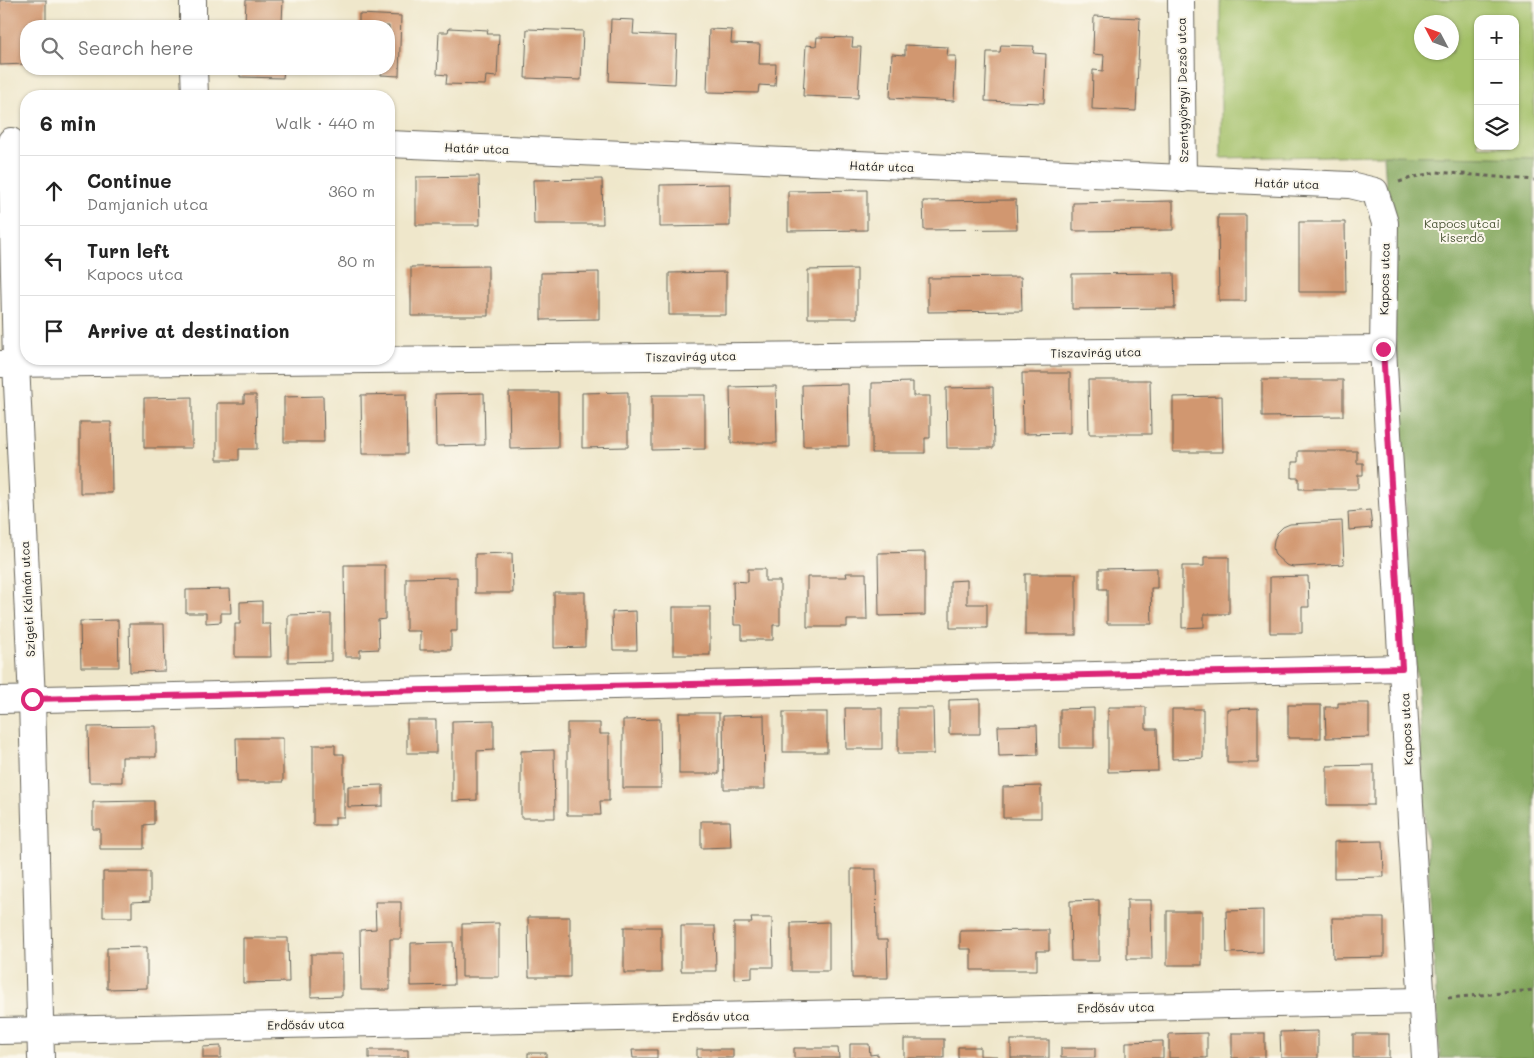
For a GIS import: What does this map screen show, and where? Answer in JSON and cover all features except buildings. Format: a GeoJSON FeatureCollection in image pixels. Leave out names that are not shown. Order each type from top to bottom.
{"type":"FeatureCollection","features":[{"type":"Feature","properties":{"kind":"street"},"geometry":{"type":"LineString","coordinates":[[192,0],[193,20]]}},
{"type":"Feature","properties":{"kind":"street","name":"Szentgyörgyi Dezső utca"},"geometry":{"type":"LineString","coordinates":[[1180,0],[1183,179]]}},
{"type":"Feature","properties":{"kind":"street"},"geometry":{"type":"LineString","coordinates":[[194,75],[195,90]]}},
{"type":"Feature","properties":{"kind":"street","name":"Szigeti Kálmán utca"},"geometry":{"type":"LineString","coordinates":[[13,140],[8,363],[32,699],[41,1058]]}},
{"type":"Feature","properties":{"kind":"street","name":"Határ utca"},"geometry":{"type":"LineString","coordinates":[[395,144],[1350,185],[1374,191]]}},
{"type":"Feature","properties":{"kind":"street","name":"Kapocs utca"},"geometry":{"type":"LineString","coordinates":[[1374,191],[1385,223],[1383,349],[1425,1058]]}},
{"type":"Feature","properties":{"kind":"street","name":"Tiszavirág utca"},"geometry":{"type":"LineString","coordinates":[[395,359],[1383,349]]}},
{"type":"Feature","properties":{"kind":"street"},"geometry":{"type":"LineString","coordinates":[[0,700],[1402,668]]}},
{"type":"Feature","properties":{"kind":"street","name":"Erdősáv utca"},"geometry":{"type":"LineString","coordinates":[[0,1031],[1422,1001]]}},
{"type":"Feature","properties":{"kind":"path"},"geometry":{"type":"LineString","coordinates":[[1374,191],[1414,177],[1436,172],[1534,180]]}},
{"type":"Feature","properties":{"kind":"path"},"geometry":{"type":"LineString","coordinates":[[1422,1001],[1534,990]]}},
{"type":"Feature","properties":{"kind":"green space"},"geometry":{"type":"Polygon","coordinates":[[[1221,0],[1534,0],[1534,158],[1384,155],[1221,158],[1221,0]]]}},
{"type":"Feature","properties":{"kind":"green space","name":"Kapocs utcai kiserdő"},"geometry":{"type":"Polygon","coordinates":[[[1384,155],[1534,158],[1534,1058],[1440,1058],[1384,155]]]}},
{"type":"Feature","properties":{"kind":"route"},"geometry":{"type":"LineString","coordinates":[[32,699],[1402,668],[1383,349]]}}]}
